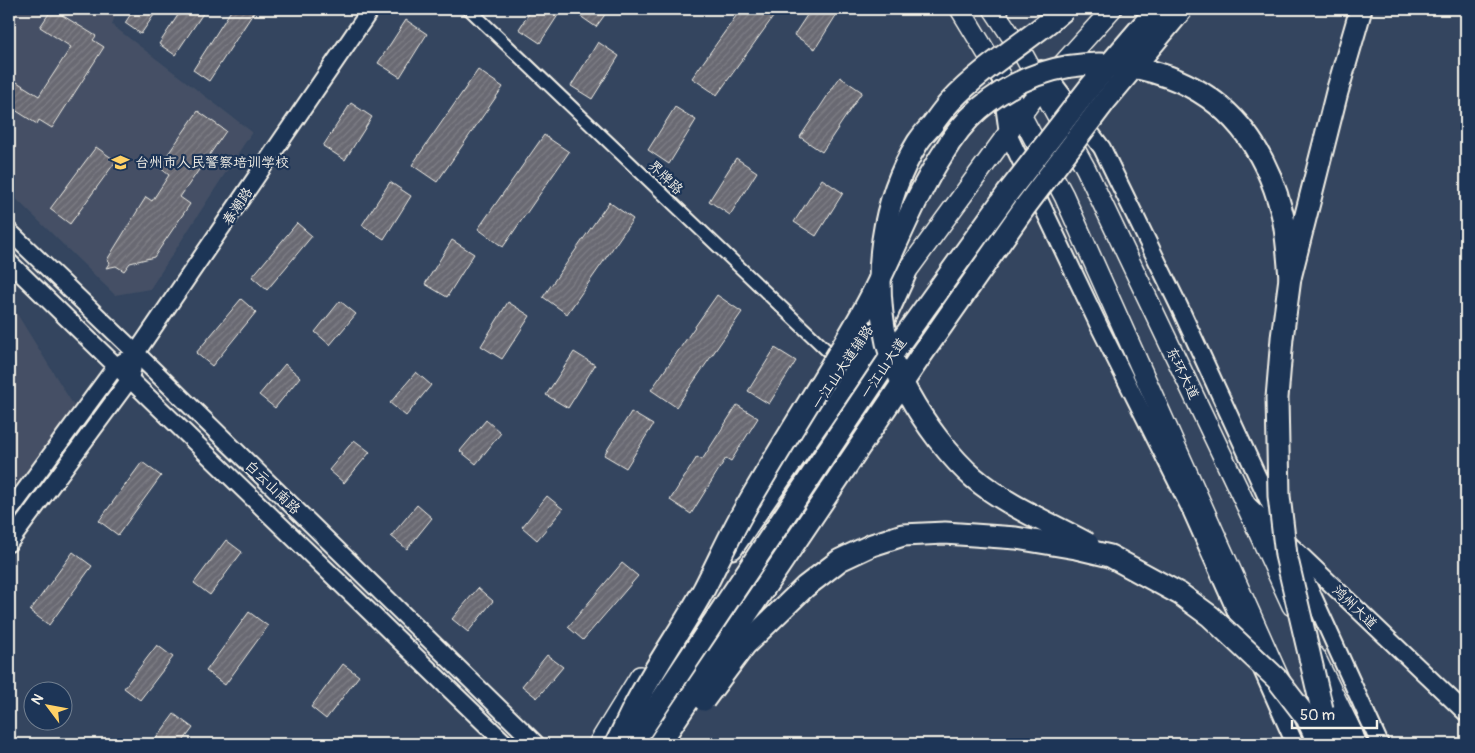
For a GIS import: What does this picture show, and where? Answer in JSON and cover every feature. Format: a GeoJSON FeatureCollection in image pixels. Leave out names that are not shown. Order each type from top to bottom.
{"type":"FeatureCollection","features":[{"type":"Feature","properties":{"kind":"highway"},"geometry":{"type":"LineString","coordinates":[[1066,9],[976,78],[951,101],[918,142],[896,188],[888,216],[882,249],[880,296],[887,344],[900,376],[919,413],[954,459],[973,478],[1006,501],[1180,594],[1210,616],[1314,713],[1338,744]]}},
{"type":"Feature","properties":{"kind":"highway","name":"一江山大道"},"geometry":{"type":"LineString","coordinates":[[632,744],[902,340],[1019,179],[1090,88],[1157,9]]}},
{"type":"Feature","properties":{"kind":"highway","name":"一江山大道"},"geometry":{"type":"LineString","coordinates":[[659,744],[920,357],[1025,207],[1106,100],[1182,9]]}},
{"type":"Feature","properties":{"kind":"highway"},"geometry":{"type":"LineString","coordinates":[[1319,744],[1286,555],[1279,496],[1277,398],[1290,278],[1361,9]]}},
{"type":"Feature","properties":{"kind":"highway"},"geometry":{"type":"LineString","coordinates":[[704,590],[741,515],[863,313],[933,169],[955,135],[975,112],[1017,83],[1057,68],[1075,64],[1104,63],[1155,71],[1192,87],[1204,95],[1233,119],[1246,133],[1265,163],[1282,214],[1290,278]]}},
{"type":"Feature","properties":{"kind":"highway"},"geometry":{"type":"LineString","coordinates":[[616,744],[635,705],[704,590],[874,342],[905,274]]}},
{"type":"Feature","properties":{"kind":"highway"},"geometry":{"type":"LineString","coordinates":[[671,744],[745,645],[805,587],[840,560],[872,544],[903,535],[945,533],[987,535],[1051,543],[1110,556]]}},
{"type":"Feature","properties":{"kind":"highway"},"geometry":{"type":"LineString","coordinates":[[1346,722],[1357,744]]}},
{"type":"Feature","properties":{"kind":"main road","name":"春潮路"},"geometry":{"type":"LineString","coordinates":[[9,543],[130,379],[136,353],[371,9]]}},
{"type":"Feature","properties":{"kind":"main road"},"geometry":{"type":"LineString","coordinates":[[960,9],[1022,114],[1064,196],[1309,744]]}},
{"type":"Feature","properties":{"kind":"main road","name":"东环大道"},"geometry":{"type":"LineString","coordinates":[[993,9],[1023,54],[1045,82],[1244,501],[1346,722]]}},
{"type":"Feature","properties":{"kind":"main road","name":"一江山大道辅路"},"geometry":{"type":"LineString","coordinates":[[598,744],[690,596],[905,274],[1045,82],[1112,9]]}},
{"type":"Feature","properties":{"kind":"main road"},"geometry":{"type":"LineString","coordinates":[[1000,75],[1008,134],[1100,328],[1190,508],[1295,744]]}},
{"type":"Feature","properties":{"kind":"main road"},"geometry":{"type":"LineString","coordinates":[[1045,82],[1102,148],[1179,306],[1380,744]]}},
{"type":"Feature","properties":{"kind":"main road","name":"白云山南路"},"geometry":{"type":"LineString","coordinates":[[9,231],[536,744]]}},
{"type":"Feature","properties":{"kind":"main road","name":"白云山南路"},"geometry":{"type":"LineString","coordinates":[[9,262],[506,744]]}},
{"type":"Feature","properties":{"kind":"main road","name":"春潮路"},"geometry":{"type":"LineString","coordinates":[[9,512],[116,366],[136,353]]}},
{"type":"Feature","properties":{"kind":"main road","name":"鸿州大道"},"geometry":{"type":"LineString","coordinates":[[1244,501],[1466,713]]}},
{"type":"Feature","properties":{"kind":"street","name":"界牌路"},"geometry":{"type":"LineString","coordinates":[[469,9],[843,366]]}},
{"type":"Feature","properties":{"kind":"shaded area","name":"台州市人民警察培训学校"},"geometry":{"type":"Polygon","coordinates":[[[9,9],[117,9],[112,25],[252,132],[150,289],[115,295],[9,192],[9,9]]]}},
{"type":"Feature","properties":{"kind":"shaded area"},"geometry":{"type":"Polygon","coordinates":[[[9,301],[74,406],[9,500],[9,301]]]}},
{"type":"Feature","properties":{"kind":"building"},"geometry":{"type":"Polygon","coordinates":[[[52,9],[96,36],[93,40],[104,47],[52,128],[39,120],[37,124],[12,108],[16,101],[9,96],[9,77],[39,96],[71,47],[40,27],[52,9]]]}},
{"type":"Feature","properties":{"kind":"building"},"geometry":{"type":"Polygon","coordinates":[[[134,9],[158,9],[141,34],[125,23],[134,9]]]}},
{"type":"Feature","properties":{"kind":"building"},"geometry":{"type":"Polygon","coordinates":[[[182,9],[206,9],[175,55],[159,44],[182,9]]]}},
{"type":"Feature","properties":{"kind":"building"},"geometry":{"type":"Polygon","coordinates":[[[232,9],[256,9],[209,81],[193,70],[232,9]]]}},
{"type":"Feature","properties":{"kind":"building"},"geometry":{"type":"Polygon","coordinates":[[[532,9],[562,9],[540,43],[519,29],[532,9]]]}},
{"type":"Feature","properties":{"kind":"building"},"geometry":{"type":"Polygon","coordinates":[[[570,9],[609,9],[596,27],[570,9]]]}},
{"type":"Feature","properties":{"kind":"building"},"geometry":{"type":"Polygon","coordinates":[[[741,9],[770,9],[776,13],[717,95],[692,78],[741,9]]]}},
{"type":"Feature","properties":{"kind":"building"},"geometry":{"type":"Polygon","coordinates":[[[811,9],[840,9],[815,49],[794,35],[811,9]]]}},
{"type":"Feature","properties":{"kind":"building"},"geometry":{"type":"Polygon","coordinates":[[[406,20],[427,34],[400,77],[378,63],[406,20]]]}},
{"type":"Feature","properties":{"kind":"building"},"geometry":{"type":"Polygon","coordinates":[[[598,42],[619,56],[592,99],[571,86],[598,42]]]}},
{"type":"Feature","properties":{"kind":"building"},"geometry":{"type":"Polygon","coordinates":[[[478,70],[503,87],[437,182],[412,165],[478,70]]]}},
{"type":"Feature","properties":{"kind":"building"},"geometry":{"type":"Polygon","coordinates":[[[840,77],[862,92],[822,152],[800,137],[840,77]]]}},
{"type":"Feature","properties":{"kind":"building"},"geometry":{"type":"Polygon","coordinates":[[[351,103],[372,117],[345,160],[323,146],[351,103]]]}},
{"type":"Feature","properties":{"kind":"building"},"geometry":{"type":"Polygon","coordinates":[[[675,107],[696,120],[669,164],[648,150],[675,107]]]}},
{"type":"Feature","properties":{"kind":"building"},"geometry":{"type":"Polygon","coordinates":[[[198,111],[226,131],[180,197],[190,204],[154,257],[130,263],[124,271],[116,266],[106,268],[110,262],[107,260],[146,197],[152,201],[169,175],[159,167],[198,111]]]}},
{"type":"Feature","properties":{"kind":"building"},"geometry":{"type":"Polygon","coordinates":[[[544,135],[569,152],[503,247],[478,229],[544,135]]]}},
{"type":"Feature","properties":{"kind":"building"},"geometry":{"type":"Polygon","coordinates":[[[96,147],[116,161],[70,224],[50,209],[96,147]]]}},
{"type":"Feature","properties":{"kind":"building"},"geometry":{"type":"Polygon","coordinates":[[[736,158],[757,172],[730,215],[709,201],[736,158]]]}},
{"type":"Feature","properties":{"kind":"building"},"geometry":{"type":"Polygon","coordinates":[[[822,179],[843,193],[816,236],[794,222],[822,179]]]}},
{"type":"Feature","properties":{"kind":"building"},"geometry":{"type":"Polygon","coordinates":[[[390,182],[411,196],[384,239],[362,225],[390,182]]]}},
{"type":"Feature","properties":{"kind":"building"},"geometry":{"type":"Polygon","coordinates":[[[609,202],[633,219],[567,314],[543,297],[609,202]]]}},
{"type":"Feature","properties":{"kind":"building"},"geometry":{"type":"Polygon","coordinates":[[[297,223],[312,236],[267,290],[252,277],[297,223]]]}},
{"type":"Feature","properties":{"kind":"building"},"geometry":{"type":"Polygon","coordinates":[[[452,240],[474,254],[447,297],[425,284],[452,240]]]}},
{"type":"Feature","properties":{"kind":"building"},"geometry":{"type":"Polygon","coordinates":[[[717,295],[742,312],[676,407],[651,390],[717,295]]]}},
{"type":"Feature","properties":{"kind":"building"},"geometry":{"type":"Polygon","coordinates":[[[241,299],[256,312],[212,366],[196,353],[241,299]]]}},
{"type":"Feature","properties":{"kind":"building"},"geometry":{"type":"Polygon","coordinates":[[[340,301],[356,314],[330,345],[315,332],[340,301]]]}},
{"type":"Feature","properties":{"kind":"building"},"geometry":{"type":"Polygon","coordinates":[[[508,302],[530,316],[502,359],[481,346],[508,302]]]}},
{"type":"Feature","properties":{"kind":"building"},"geometry":{"type":"Polygon","coordinates":[[[775,348],[796,361],[769,404],[748,391],[775,348]]]}},
{"type":"Feature","properties":{"kind":"building"},"geometry":{"type":"Polygon","coordinates":[[[574,352],[595,365],[568,408],[546,395],[574,352]]]}},
{"type":"Feature","properties":{"kind":"building"},"geometry":{"type":"Polygon","coordinates":[[[285,364],[300,377],[275,408],[259,395],[285,364]]]}},
{"type":"Feature","properties":{"kind":"building"},"geometry":{"type":"Polygon","coordinates":[[[416,372],[431,385],[406,416],[390,403],[416,372]]]}},
{"type":"Feature","properties":{"kind":"building"},"geometry":{"type":"Polygon","coordinates":[[[737,405],[758,418],[731,461],[726,458],[691,514],[670,500],[697,457],[702,460],[737,405]]]}},
{"type":"Feature","properties":{"kind":"building"},"geometry":{"type":"Polygon","coordinates":[[[631,412],[653,425],[626,468],[604,455],[631,412]]]}},
{"type":"Feature","properties":{"kind":"building"},"geometry":{"type":"Polygon","coordinates":[[[486,420],[501,433],[476,464],[460,451],[486,420]]]}},
{"type":"Feature","properties":{"kind":"building"},"geometry":{"type":"Polygon","coordinates":[[[354,440],[370,452],[344,483],[329,470],[354,440]]]}},
{"type":"Feature","properties":{"kind":"building"},"geometry":{"type":"Polygon","coordinates":[[[142,462],[161,476],[118,535],[99,521],[142,462]]]}},
{"type":"Feature","properties":{"kind":"building"},"geometry":{"type":"Polygon","coordinates":[[[547,496],[563,509],[537,540],[522,527],[547,496]]]}},
{"type":"Feature","properties":{"kind":"building"},"geometry":{"type":"Polygon","coordinates":[[[417,505],[432,518],[407,549],[391,536],[417,505]]]}},
{"type":"Feature","properties":{"kind":"building"},"geometry":{"type":"Polygon","coordinates":[[[226,540],[242,552],[210,595],[194,583],[226,540]]]}},
{"type":"Feature","properties":{"kind":"building"},"geometry":{"type":"Polygon","coordinates":[[[73,552],[92,566],[49,625],[30,611],[73,552]]]}},
{"type":"Feature","properties":{"kind":"building"},"geometry":{"type":"Polygon","coordinates":[[[622,563],[638,576],[583,640],[568,627],[622,563]]]}},
{"type":"Feature","properties":{"kind":"building"},"geometry":{"type":"Polygon","coordinates":[[[478,588],[493,601],[468,632],[452,619],[478,588]]]}},
{"type":"Feature","properties":{"kind":"building"},"geometry":{"type":"Polygon","coordinates":[[[249,612],[268,626],[225,685],[206,671],[249,612]]]}},
{"type":"Feature","properties":{"kind":"building"},"geometry":{"type":"Polygon","coordinates":[[[157,645],[173,657],[140,700],[124,688],[157,645]]]}},
{"type":"Feature","properties":{"kind":"building"},"geometry":{"type":"Polygon","coordinates":[[[547,655],[563,667],[537,698],[522,686],[547,655]]]}},
{"type":"Feature","properties":{"kind":"building"},"geometry":{"type":"Polygon","coordinates":[[[343,664],[359,676],[326,719],[311,707],[343,664]]]}},
{"type":"Feature","properties":{"kind":"building"},"geometry":{"type":"Polygon","coordinates":[[[174,714],[193,728],[181,744],[152,744],[174,714]]]}},
{"type":"Feature","properties":{"kind":"place","name":"台州市人民警察培训学校"},"geometry":{"type":"Point","coordinates":[121,162]}}]}
